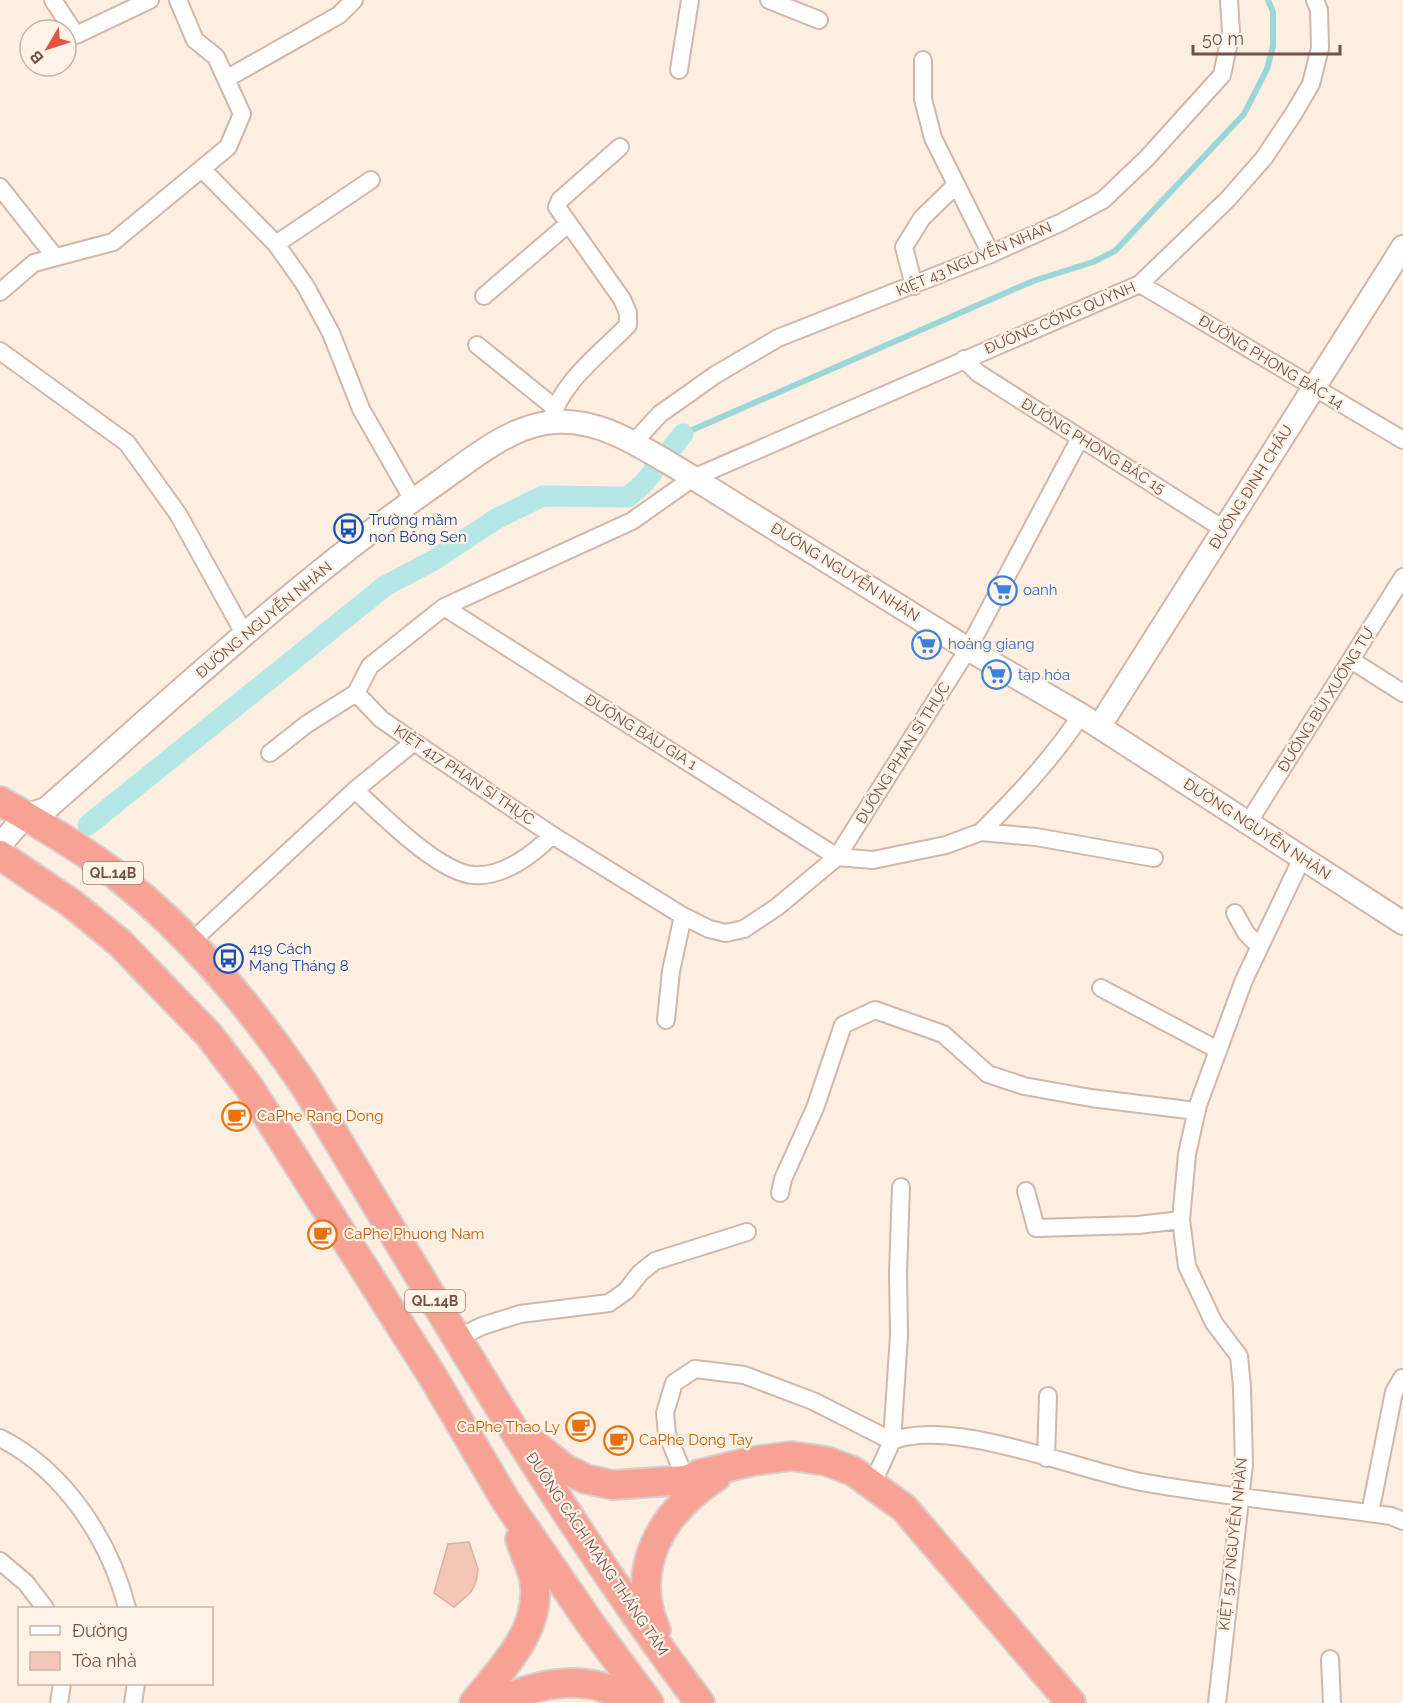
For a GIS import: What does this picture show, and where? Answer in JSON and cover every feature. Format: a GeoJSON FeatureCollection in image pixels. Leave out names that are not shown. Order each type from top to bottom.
{"type":"FeatureCollection","features":[{"type":"Feature","properties":{"kind":"highway","name":"ĐƯỜNG CÁCH MẠNG THÁNG TÁM"},"geometry":{"type":"LineString","coordinates":[[0,801],[115,874],[191,942],[216,968],[270,1035],[305,1086],[501,1409],[673,1667],[700,1703]]}},
{"type":"Feature","properties":{"kind":"highway","name":"QL.14B"},"geometry":{"type":"LineString","coordinates":[[0,855],[71,903],[120,943],[209,1035],[249,1087],[433,1377],[506,1501],[592,1626],[649,1703]]}},
{"type":"Feature","properties":{"kind":"highway"},"geometry":{"type":"LineString","coordinates":[[501,1409],[543,1454],[565,1469],[586,1479],[613,1485],[686,1480],[736,1465],[791,1456],[826,1461],[853,1471],[873,1483],[904,1508],[1071,1703]]}},
{"type":"Feature","properties":{"kind":"highway"},"geometry":{"type":"LineString","coordinates":[[673,1667],[649,1615],[645,1587],[650,1554],[658,1535],[684,1503],[699,1488],[736,1465]]}},
{"type":"Feature","properties":{"kind":"highway"},"geometry":{"type":"LineString","coordinates":[[474,1703],[520,1642],[535,1604],[534,1578],[506,1501]]}},
{"type":"Feature","properties":{"kind":"highway"},"geometry":{"type":"LineString","coordinates":[[496,1703],[520,1692],[561,1682],[578,1682],[609,1689],[634,1703]]}},
{"type":"Feature","properties":{"kind":"street"},"geometry":{"type":"LineString","coordinates":[[53,0],[76,35],[150,0]]}},
{"type":"Feature","properties":{"kind":"street"},"geometry":{"type":"LineString","coordinates":[[0,292],[34,262],[113,242],[203,170],[228,147],[242,114],[216,57],[195,40],[178,0]]}},
{"type":"Feature","properties":{"kind":"street"},"geometry":{"type":"LineString","coordinates":[[226,79],[339,15],[354,0]]}},
{"type":"Feature","properties":{"kind":"street"},"geometry":{"type":"LineString","coordinates":[[679,70],[690,0]]}},
{"type":"Feature","properties":{"kind":"street"},"geometry":{"type":"LineString","coordinates":[[769,0],[819,20]]}},
{"type":"Feature","properties":{"kind":"street","name":"KIỆT 43 NGUYỄN NHÀN"},"geometry":{"type":"LineString","coordinates":[[639,445],[660,414],[715,375],[778,338],[991,254],[1062,222],[1103,200],[1195,108],[1222,75],[1231,32],[1229,0]]}},
{"type":"Feature","properties":{"kind":"street","name":"ĐƯỜNG CỐNG QUỲNH"},"geometry":{"type":"LineString","coordinates":[[444,607],[632,520],[686,473],[1140,284],[1264,158],[1294,113],[1311,84],[1320,48],[1318,10],[1315,0]]}},
{"type":"Feature","properties":{"kind":"street"},"geometry":{"type":"LineString","coordinates":[[922,60],[923,99],[933,138],[991,254]]}},
{"type":"Feature","properties":{"kind":"street"},"geometry":{"type":"LineString","coordinates":[[477,345],[552,415],[566,387],[628,325],[628,313],[622,299],[557,207],[568,193],[620,147]]}},
{"type":"Feature","properties":{"kind":"street"},"geometry":{"type":"LineString","coordinates":[[203,170],[276,244],[305,285],[331,333],[361,409],[413,500]]}},
{"type":"Feature","properties":{"kind":"street"},"geometry":{"type":"LineString","coordinates":[[276,244],[371,180]]}},
{"type":"Feature","properties":{"kind":"street"},"geometry":{"type":"LineString","coordinates":[[914,286],[904,247],[922,218],[956,184]]}},
{"type":"Feature","properties":{"kind":"street"},"geometry":{"type":"LineString","coordinates":[[0,187],[55,257]]}},
{"type":"Feature","properties":{"kind":"street"},"geometry":{"type":"LineString","coordinates":[[484,296],[568,224]]}},
{"type":"Feature","properties":{"kind":"street","name":"ĐƯỜNG ĐINH CHÂU"},"geometry":{"type":"LineString","coordinates":[[1100,727],[1403,247]]}},
{"type":"Feature","properties":{"kind":"street","name":"ĐƯỜNG PHONG BẮC 14"},"geometry":{"type":"LineString","coordinates":[[1140,284],[1403,440]]}},
{"type":"Feature","properties":{"kind":"street"},"geometry":{"type":"LineString","coordinates":[[0,351],[127,443],[178,514],[246,635]]}},
{"type":"Feature","properties":{"kind":"street","name":"ĐƯỜNG PHONG BẮC 15"},"geometry":{"type":"LineString","coordinates":[[964,359],[978,373],[1225,530]]}},
{"type":"Feature","properties":{"kind":"street","name":"ĐƯỜNG NGUYỄN NHÀN"},"geometry":{"type":"LineString","coordinates":[[0,846],[26,816],[46,809],[246,635],[383,521],[482,452],[552,415],[594,424],[639,445],[686,473],[968,649],[1081,715],[1403,923]]}},
{"type":"Feature","properties":{"kind":"street","name":"ĐƯỜNG PHAN SĨ THỰC"},"geometry":{"type":"LineString","coordinates":[[837,856],[968,649],[1080,438]]}},
{"type":"Feature","properties":{"kind":"street","name":"ĐƯỜNG BÙI XƯƠNG TỰ"},"geometry":{"type":"LineString","coordinates":[[1248,823],[1403,577]]}},
{"type":"Feature","properties":{"kind":"street"},"geometry":{"type":"LineString","coordinates":[[270,753],[307,724],[356,693],[370,666],[444,607]]}},
{"type":"Feature","properties":{"kind":"street","name":"ĐƯỜNG BÀU GIA 1"},"geometry":{"type":"LineString","coordinates":[[444,607],[837,856]]}},
{"type":"Feature","properties":{"kind":"street"},"geometry":{"type":"LineString","coordinates":[[1351,660],[1403,693]]}},
{"type":"Feature","properties":{"kind":"street","name":"KIỆT 417 PHAN SĨ THỰC"},"geometry":{"type":"LineString","coordinates":[[356,693],[381,719],[552,835],[683,916],[709,929],[726,933],[744,929],[777,907],[837,856]]}},
{"type":"Feature","properties":{"kind":"street"},"geometry":{"type":"LineString","coordinates":[[837,856],[873,860],[946,845],[981,832],[1030,782],[1059,748],[1081,715]]}},
{"type":"Feature","properties":{"kind":"street"},"geometry":{"type":"LineString","coordinates":[[191,942],[355,790],[414,742]]}},
{"type":"Feature","properties":{"kind":"street"},"geometry":{"type":"LineString","coordinates":[[355,790],[416,845],[453,868],[472,875],[484,875],[512,865],[538,850],[552,835]]}},
{"type":"Feature","properties":{"kind":"street"},"geometry":{"type":"LineString","coordinates":[[981,832],[1036,837],[1154,858]]}},
{"type":"Feature","properties":{"kind":"street","name":"KIỆT 517 NGUYỄN NHÀN"},"geometry":{"type":"LineString","coordinates":[[1217,1703],[1244,1465],[1239,1356],[1214,1323],[1187,1266],[1181,1220],[1187,1154],[1197,1108],[1218,1050],[1259,946],[1302,858]]}},
{"type":"Feature","properties":{"kind":"street"},"geometry":{"type":"LineString","coordinates":[[1235,913],[1246,933],[1259,946]]}},
{"type":"Feature","properties":{"kind":"street"},"geometry":{"type":"LineString","coordinates":[[666,1020],[671,970],[683,916]]}},
{"type":"Feature","properties":{"kind":"street"},"geometry":{"type":"LineString","coordinates":[[1101,988],[1218,1050]]}},
{"type":"Feature","properties":{"kind":"street"},"geometry":{"type":"LineString","coordinates":[[780,1193],[783,1179],[815,1108],[843,1025],[875,1010],[944,1034],[988,1074],[1024,1086],[1197,1108]]}},
{"type":"Feature","properties":{"kind":"street"},"geometry":{"type":"LineString","coordinates":[[873,1483],[892,1441],[899,1335],[898,1273],[902,1187]]}},
{"type":"Feature","properties":{"kind":"street"},"geometry":{"type":"LineString","coordinates":[[1026,1191],[1036,1228],[1138,1225],[1181,1220]]}},
{"type":"Feature","properties":{"kind":"street"},"geometry":{"type":"LineString","coordinates":[[458,1338],[482,1326],[520,1314],[609,1303],[626,1291],[640,1273],[654,1261],[747,1232]]}},
{"type":"Feature","properties":{"kind":"street"},"geometry":{"type":"LineString","coordinates":[[686,1480],[667,1434],[665,1413],[674,1383],[695,1369],[744,1375],[813,1401],[892,1441],[905,1436],[952,1437],[1002,1445],[1140,1482],[1370,1513],[1403,1521]]}},
{"type":"Feature","properties":{"kind":"street"},"geometry":{"type":"LineString","coordinates":[[1370,1513],[1394,1392],[1401,1378]]}},
{"type":"Feature","properties":{"kind":"street"},"geometry":{"type":"LineString","coordinates":[[1046,1458],[1048,1396]]}},
{"type":"Feature","properties":{"kind":"street"},"geometry":{"type":"LineString","coordinates":[[0,1438],[23,1449],[67,1490],[98,1534],[122,1588],[127,1607]]}},
{"type":"Feature","properties":{"kind":"street"},"geometry":{"type":"LineString","coordinates":[[0,1561],[26,1583],[44,1607]]}},
{"type":"Feature","properties":{"kind":"street"},"geometry":{"type":"LineString","coordinates":[[1330,1659],[1332,1703]]}},
{"type":"Feature","properties":{"kind":"street"},"geometry":{"type":"LineString","coordinates":[[59,1703],[62,1685]]}},
{"type":"Feature","properties":{"kind":"street"},"geometry":{"type":"LineString","coordinates":[[133,1703],[136,1685]]}},
{"type":"Feature","properties":{"kind":"building"},"geometry":{"type":"Polygon","coordinates":[[[469,1542],[478,1569],[476,1582],[471,1592],[454,1607],[434,1593],[448,1544],[469,1542]]]}},
{"type":"Feature","properties":{"kind":"waterway"},"geometry":{"type":"LineString","coordinates":[[683,434],[1033,281],[1093,262],[1115,251],[1244,114],[1267,69],[1273,46],[1273,12],[1268,0]]}},
{"type":"Feature","properties":{"kind":"waterway"},"geometry":{"type":"LineString","coordinates":[[88,825],[385,586],[434,560],[496,519],[543,496],[628,497],[643,484],[683,434]]}},
{"type":"Feature","properties":{"kind":"place","name":"Trường mầm non Bông Sen"},"geometry":{"type":"Point","coordinates":[348,529]}},
{"type":"Feature","properties":{"kind":"place","name":"oanh"},"geometry":{"type":"Point","coordinates":[1002,590]}},
{"type":"Feature","properties":{"kind":"place","name":"hoàng giang"},"geometry":{"type":"Point","coordinates":[927,644]}},
{"type":"Feature","properties":{"kind":"place","name":"tạp hóa"},"geometry":{"type":"Point","coordinates":[997,675]}},
{"type":"Feature","properties":{"kind":"place","name":"419 Cách Mạng Tháng 8"},"geometry":{"type":"Point","coordinates":[228,958]}},
{"type":"Feature","properties":{"kind":"place","name":"CaPhe Rang Dong"},"geometry":{"type":"Point","coordinates":[236,1116]}},
{"type":"Feature","properties":{"kind":"place","name":"CaPhe Phuong Nam"},"geometry":{"type":"Point","coordinates":[323,1234]}},
{"type":"Feature","properties":{"kind":"place","name":"CaPhe Thao Ly"},"geometry":{"type":"Point","coordinates":[581,1427]}},
{"type":"Feature","properties":{"kind":"place","name":"CaPhe Dong Tay"},"geometry":{"type":"Point","coordinates":[618,1440]}}]}
